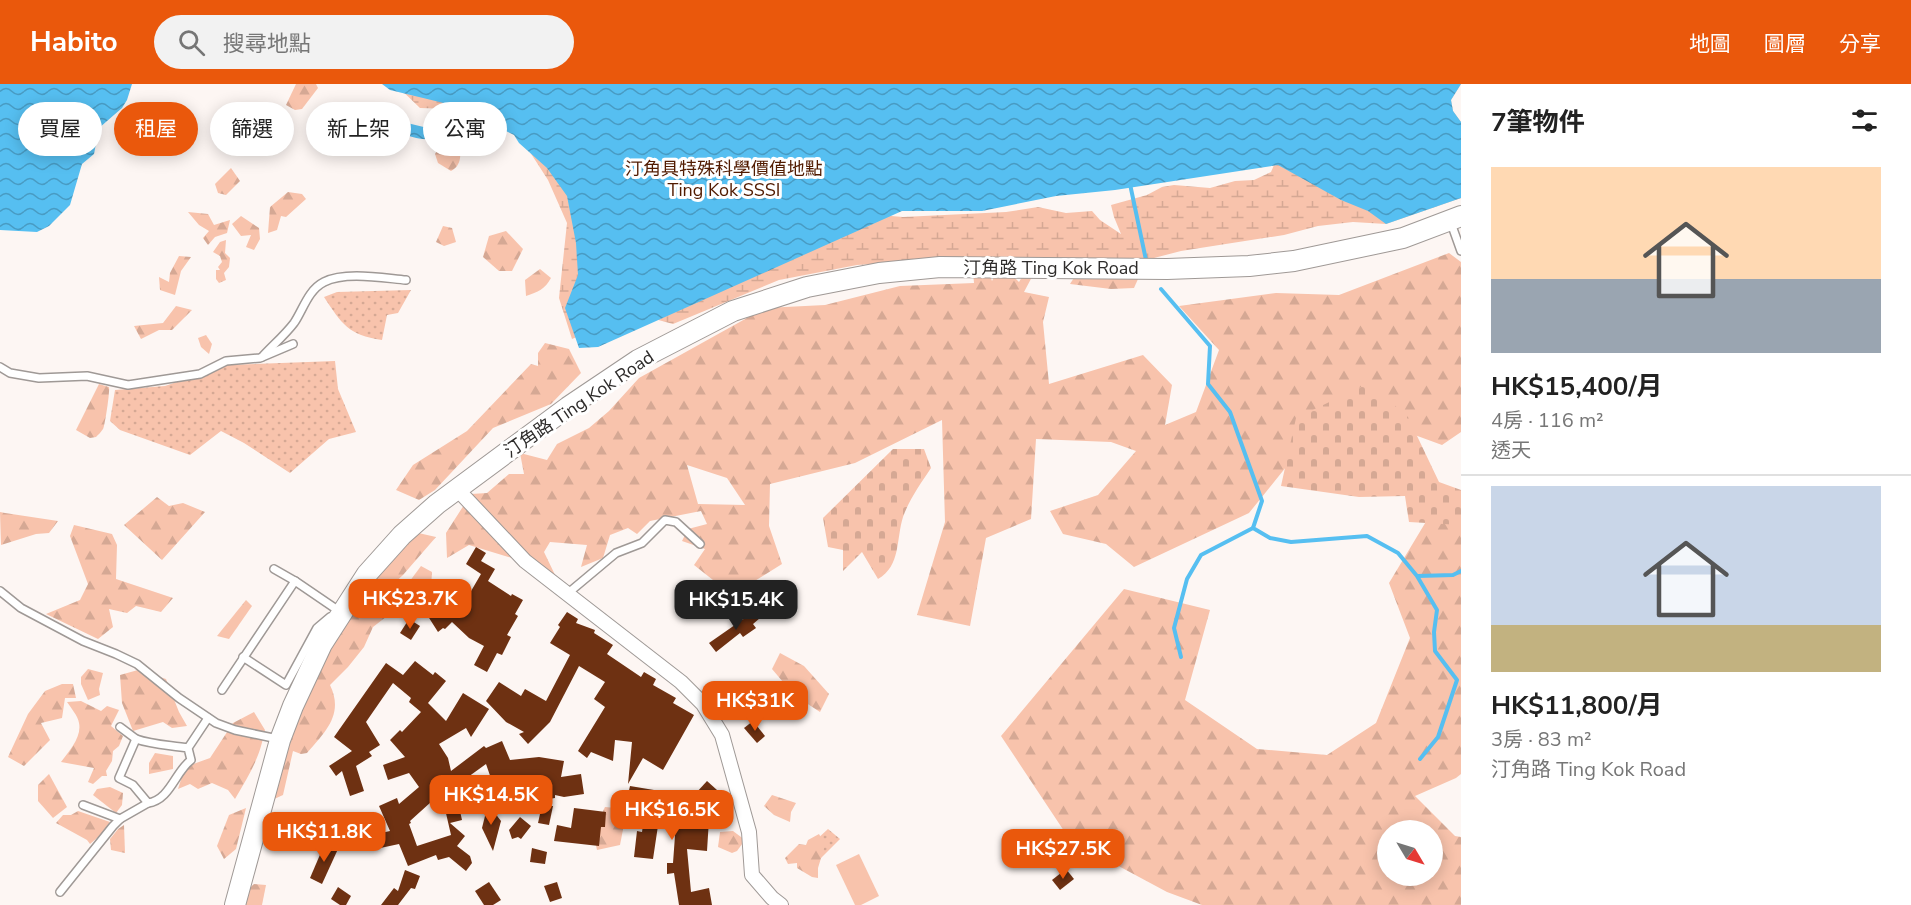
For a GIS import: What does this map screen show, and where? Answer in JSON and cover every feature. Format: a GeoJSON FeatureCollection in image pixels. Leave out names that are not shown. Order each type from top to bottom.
{"type":"FeatureCollection","features":[{"type":"Feature","properties":{"kind":"main road","name":"汀角路 Ting Kok Road"},"geometry":{"type":"LineString","coordinates":[[236,905],[280,740],[293,706],[340,611],[367,574],[402,535],[457,489],[568,407],[638,360],[733,311],[807,287],[879,273],[940,267],[1167,269],[1249,266],[1294,261],[1403,238],[1455,219]]}},
{"type":"Feature","properties":{"kind":"street"},"geometry":{"type":"LineString","coordinates":[[457,489],[525,561],[681,682],[711,715],[726,744],[750,832],[753,875],[772,898],[781,905]]}},
{"type":"Feature","properties":{"kind":"lane"},"geometry":{"type":"LineString","coordinates":[[1455,219],[1461,251]]}},
{"type":"Feature","properties":{"kind":"lane"},"geometry":{"type":"LineString","coordinates":[[260,358],[293,324],[314,290],[324,282],[366,276],[406,280]]}},
{"type":"Feature","properties":{"kind":"lane"},"geometry":{"type":"LineString","coordinates":[[0,367],[10,373],[39,378],[87,376],[128,385],[201,374],[226,360],[260,358],[293,344]]}},
{"type":"Feature","properties":{"kind":"lane"},"geometry":{"type":"LineString","coordinates":[[567,594],[615,553],[642,543],[664,520],[676,522],[700,544]]}},
{"type":"Feature","properties":{"kind":"lane"},"geometry":{"type":"LineString","coordinates":[[243,657],[286,685],[317,628],[340,611],[274,569]]}},
{"type":"Feature","properties":{"kind":"lane"},"geometry":{"type":"LineString","coordinates":[[222,690],[295,581]]}},
{"type":"Feature","properties":{"kind":"lane"},"geometry":{"type":"LineString","coordinates":[[0,591],[21,608],[83,641],[137,664],[208,718],[235,730],[280,740]]}},
{"type":"Feature","properties":{"kind":"lane"},"geometry":{"type":"LineString","coordinates":[[60,892],[120,819],[165,794],[175,782],[181,767],[191,760],[188,748],[208,718]]}},
{"type":"Feature","properties":{"kind":"lane"},"geometry":{"type":"LineString","coordinates":[[120,727],[136,739],[154,745],[169,744],[188,748]]}},
{"type":"Feature","properties":{"kind":"lane"},"geometry":{"type":"LineString","coordinates":[[136,739],[119,778],[133,785],[148,803]]}},
{"type":"Feature","properties":{"kind":"lane"},"geometry":{"type":"LineString","coordinates":[[83,804],[120,819]]}},
{"type":"Feature","properties":{"kind":"green space"},"geometry":{"type":"Polygon","coordinates":[[[296,84],[316,84],[318,88],[302,109],[295,110],[294,102],[287,102],[296,84]]]}},
{"type":"Feature","properties":{"kind":"green space"},"geometry":{"type":"Polygon","coordinates":[[[395,84],[460,102],[423,102],[423,108],[420,108],[395,84]]]}},
{"type":"Feature","properties":{"kind":"green space"},"geometry":{"type":"Polygon","coordinates":[[[1461,84],[1451,100],[1453,111],[1461,122],[1461,198],[1386,224],[1353,222],[1318,226],[1284,235],[1181,251],[1154,258],[1133,260],[948,259],[857,265],[779,280],[673,324],[633,313],[572,339],[559,298],[567,223],[548,180],[507,115],[868,214],[903,217],[1006,212],[1038,207],[1066,213],[1092,211],[1100,220],[1121,234],[1111,205],[1147,195],[1162,187],[1174,185],[1210,188],[1235,181],[1254,180],[1271,172],[1280,151],[1461,84]]]}},
{"type":"Feature","properties":{"kind":"green space"},"geometry":{"type":"Polygon","coordinates":[[[436,156],[460,156],[455,169],[451,171],[438,163],[436,156]]]}},
{"type":"Feature","properties":{"kind":"green space"},"geometry":{"type":"Polygon","coordinates":[[[231,168],[240,181],[226,195],[218,193],[215,184],[231,168]]]}},
{"type":"Feature","properties":{"kind":"green space"},"geometry":{"type":"Polygon","coordinates":[[[288,192],[302,194],[306,199],[286,217],[281,216],[277,230],[268,233],[270,207],[288,192]]]}},
{"type":"Feature","properties":{"kind":"green space"},"geometry":{"type":"Polygon","coordinates":[[[188,212],[208,214],[214,225],[230,220],[227,233],[215,237],[208,245],[203,238],[209,231],[199,225],[188,212]]]}},
{"type":"Feature","properties":{"kind":"green space"},"geometry":{"type":"Polygon","coordinates":[[[241,216],[259,228],[260,239],[254,250],[246,247],[251,235],[241,236],[232,224],[241,216]]]}},
{"type":"Feature","properties":{"kind":"green space"},"geometry":{"type":"Polygon","coordinates":[[[443,226],[452,228],[456,242],[444,246],[436,242],[443,226]]]}},
{"type":"Feature","properties":{"kind":"green space"},"geometry":{"type":"Polygon","coordinates":[[[506,231],[523,249],[512,271],[499,271],[483,257],[489,236],[506,231]]]}},
{"type":"Feature","properties":{"kind":"green space"},"geometry":{"type":"Polygon","coordinates":[[[226,240],[225,253],[230,258],[229,267],[224,273],[226,280],[219,283],[216,279],[216,270],[220,270],[218,267],[222,262],[220,256],[213,252],[220,242],[226,240]]]}},
{"type":"Feature","properties":{"kind":"green space"},"geometry":{"type":"Polygon","coordinates":[[[1449,253],[1461,262],[1461,432],[1442,445],[1382,423],[1319,426],[1249,513],[1134,567],[1106,544],[1063,534],[1050,511],[1098,495],[1136,451],[1111,442],[1036,439],[1031,519],[986,538],[970,626],[917,615],[945,522],[942,420],[855,463],[770,484],[769,526],[782,564],[732,595],[694,565],[705,549],[682,541],[688,529],[707,524],[701,511],[650,521],[637,534],[628,528],[610,535],[603,558],[581,567],[587,545],[550,542],[544,552],[557,579],[554,590],[512,558],[469,545],[447,558],[446,533],[471,494],[487,493],[509,474],[524,474],[520,453],[547,460],[557,444],[589,428],[609,411],[639,378],[765,308],[825,305],[900,286],[974,283],[973,272],[989,273],[992,281],[996,273],[1011,274],[1019,282],[1025,272],[1033,275],[1024,292],[1049,297],[1043,322],[1049,384],[1143,355],[1172,385],[1165,425],[1196,412],[1219,350],[1179,306],[1276,293],[1339,295],[1449,253]],[[687,465],[698,504],[745,505],[727,478],[687,465]]]}},
{"type":"Feature","properties":{"kind":"green space"},"geometry":{"type":"Polygon","coordinates":[[[179,256],[191,257],[181,271],[175,295],[160,290],[159,277],[169,282],[170,273],[179,256]]]}},
{"type":"Feature","properties":{"kind":"green space"},"geometry":{"type":"Polygon","coordinates":[[[540,269],[551,278],[541,290],[526,296],[525,280],[540,269]]]}},
{"type":"Feature","properties":{"kind":"green space"},"geometry":{"type":"Polygon","coordinates":[[[1077,273],[1129,274],[1138,279],[1134,288],[1111,289],[1070,284],[1077,273]]]}},
{"type":"Feature","properties":{"kind":"green space"},"geometry":{"type":"Polygon","coordinates":[[[411,290],[398,313],[387,315],[382,340],[361,335],[347,327],[324,297],[337,292],[411,290]]]}},
{"type":"Feature","properties":{"kind":"green space"},"geometry":{"type":"Polygon","coordinates":[[[176,306],[192,310],[172,330],[159,330],[141,339],[134,326],[163,323],[176,306]]]}},
{"type":"Feature","properties":{"kind":"green space"},"geometry":{"type":"Polygon","coordinates":[[[206,335],[212,344],[209,354],[201,347],[198,338],[206,335]]]}},
{"type":"Feature","properties":{"kind":"green space"},"geometry":{"type":"Polygon","coordinates":[[[545,343],[569,349],[581,373],[551,404],[493,428],[435,490],[419,500],[396,490],[413,465],[467,431],[531,364],[538,366],[538,353],[545,343]]]}},
{"type":"Feature","properties":{"kind":"green space"},"geometry":{"type":"Polygon","coordinates":[[[335,361],[338,389],[356,432],[329,439],[290,473],[221,431],[190,455],[120,430],[110,421],[115,390],[165,386],[226,365],[335,361]]]}},
{"type":"Feature","properties":{"kind":"green space"},"geometry":{"type":"Polygon","coordinates":[[[1369,383],[1408,417],[1439,482],[1461,490],[1461,525],[1409,522],[1405,496],[1359,497],[1281,486],[1296,418],[1369,383]]]}},
{"type":"Feature","properties":{"kind":"green space"},"geometry":{"type":"Polygon","coordinates":[[[99,384],[109,387],[106,415],[103,429],[96,437],[90,438],[76,430],[99,384]]]}},
{"type":"Feature","properties":{"kind":"green space"},"geometry":{"type":"Polygon","coordinates":[[[893,449],[924,449],[931,468],[915,492],[903,517],[891,567],[878,579],[862,552],[843,571],[843,550],[828,547],[823,518],[893,449]]]}},
{"type":"Feature","properties":{"kind":"green space"},"geometry":{"type":"Polygon","coordinates":[[[157,497],[169,506],[183,503],[205,512],[162,560],[124,525],[157,497]]]}},
{"type":"Feature","properties":{"kind":"green space"},"geometry":{"type":"Polygon","coordinates":[[[0,512],[58,521],[49,533],[36,534],[1,545],[0,512]]]}},
{"type":"Feature","properties":{"kind":"green space"},"geometry":{"type":"Polygon","coordinates":[[[1430,515],[1461,515],[1461,774],[1415,796],[1439,820],[1377,820],[1377,886],[1443,886],[1443,824],[1455,836],[1461,837],[1461,905],[1202,905],[1167,892],[1070,840],[1001,736],[1124,589],[1210,610],[1185,700],[1257,749],[1327,755],[1376,723],[1410,638],[1389,583],[1430,515]]]}},
{"type":"Feature","properties":{"kind":"green space"},"geometry":{"type":"Polygon","coordinates":[[[74,525],[112,534],[117,545],[116,579],[173,598],[161,612],[136,606],[127,613],[109,609],[113,627],[98,639],[46,614],[80,600],[88,584],[70,536],[74,525]]]}},
{"type":"Feature","properties":{"kind":"green space"},"geometry":{"type":"Polygon","coordinates":[[[414,532],[436,537],[403,575],[379,597],[386,602],[391,613],[373,627],[364,647],[330,685],[335,705],[331,722],[307,753],[301,754],[293,751],[283,795],[272,800],[286,737],[346,615],[414,532]]]}},
{"type":"Feature","properties":{"kind":"green space"},"geometry":{"type":"Polygon","coordinates":[[[421,566],[432,572],[431,588],[401,593],[421,566]]]}},
{"type":"Feature","properties":{"kind":"green space"},"geometry":{"type":"Polygon","coordinates":[[[246,600],[252,606],[229,639],[217,636],[246,600]]]}},
{"type":"Feature","properties":{"kind":"green space"},"geometry":{"type":"Polygon","coordinates":[[[780,653],[804,666],[829,694],[820,712],[794,695],[772,669],[780,653]]]}},
{"type":"Feature","properties":{"kind":"green space"},"geometry":{"type":"Polygon","coordinates":[[[88,669],[103,673],[99,689],[100,695],[88,700],[81,684],[81,677],[88,669]]]}},
{"type":"Feature","properties":{"kind":"green space"},"geometry":{"type":"Polygon","coordinates":[[[138,670],[166,679],[187,726],[172,728],[163,722],[133,731],[122,703],[120,675],[138,670]]]}},
{"type":"Feature","properties":{"kind":"green space"},"geometry":{"type":"Polygon","coordinates":[[[62,684],[73,684],[76,698],[65,698],[62,718],[41,723],[50,740],[24,766],[8,757],[28,714],[45,691],[62,684]]]}},
{"type":"Feature","properties":{"kind":"green space"},"geometry":{"type":"Polygon","coordinates":[[[81,701],[101,711],[107,706],[119,710],[111,726],[123,736],[119,746],[113,751],[112,761],[106,771],[107,776],[102,776],[93,784],[88,782],[94,768],[61,762],[79,733],[79,723],[67,702],[81,701]]]}},
{"type":"Feature","properties":{"kind":"green space"},"geometry":{"type":"Polygon","coordinates":[[[254,712],[265,730],[263,741],[250,774],[235,799],[228,790],[212,783],[198,789],[190,784],[178,789],[185,767],[210,758],[233,723],[254,712]]]}},
{"type":"Feature","properties":{"kind":"green space"},"geometry":{"type":"Polygon","coordinates":[[[155,753],[173,756],[173,769],[149,774],[149,763],[155,753]]]}},
{"type":"Feature","properties":{"kind":"green space"},"geometry":{"type":"Polygon","coordinates":[[[49,774],[67,807],[53,818],[38,801],[38,785],[49,774]]]}},
{"type":"Feature","properties":{"kind":"green space"},"geometry":{"type":"Polygon","coordinates":[[[110,787],[123,793],[122,805],[116,813],[93,795],[97,789],[110,787]]]}},
{"type":"Feature","properties":{"kind":"green space"},"geometry":{"type":"Polygon","coordinates":[[[772,795],[796,803],[791,812],[790,822],[774,815],[764,806],[772,795]]]}},
{"type":"Feature","properties":{"kind":"green space"},"geometry":{"type":"Polygon","coordinates":[[[605,807],[627,809],[620,845],[597,850],[593,832],[605,807]]]}},
{"type":"Feature","properties":{"kind":"green space"},"geometry":{"type":"Polygon","coordinates":[[[246,808],[236,849],[224,859],[217,846],[229,815],[246,808]]]}},
{"type":"Feature","properties":{"kind":"green space"},"geometry":{"type":"Polygon","coordinates":[[[78,811],[110,822],[103,833],[90,844],[87,840],[56,823],[63,815],[71,815],[78,811]]]}},
{"type":"Feature","properties":{"kind":"green space"},"geometry":{"type":"Polygon","coordinates":[[[124,825],[125,853],[111,850],[110,839],[124,825]]]}},
{"type":"Feature","properties":{"kind":"green space"},"geometry":{"type":"Polygon","coordinates":[[[828,829],[840,839],[817,862],[803,852],[828,829]]]}},
{"type":"Feature","properties":{"kind":"green space"},"geometry":{"type":"Polygon","coordinates":[[[733,831],[745,840],[737,851],[732,853],[718,847],[720,832],[733,831]]]}},
{"type":"Feature","properties":{"kind":"green space"},"geometry":{"type":"Polygon","coordinates":[[[819,834],[825,845],[818,868],[818,878],[797,868],[797,863],[788,864],[785,858],[799,844],[806,845],[808,840],[819,834]]]}},
{"type":"Feature","properties":{"kind":"green space"},"geometry":{"type":"Polygon","coordinates":[[[859,854],[879,896],[861,905],[855,905],[836,865],[859,854]]]}},
{"type":"Feature","properties":{"kind":"green space"},"geometry":{"type":"Polygon","coordinates":[[[254,884],[266,885],[262,905],[241,905],[245,892],[254,884]]]}},
{"type":"Feature","properties":{"kind":"water"},"geometry":{"type":"Polygon","coordinates":[[[0,84],[132,84],[126,102],[114,102],[114,115],[102,125],[102,102],[18,102],[18,156],[92,156],[82,164],[70,205],[49,226],[37,232],[0,230],[0,84]]]}},
{"type":"Feature","properties":{"kind":"water","name":"汀角具特殊科學價值地點 Ting Kok SSSI"},"geometry":{"type":"Polygon","coordinates":[[[382,84],[1461,84],[1451,100],[1453,111],[1461,122],[1461,198],[1386,224],[1368,211],[1341,200],[1278,165],[1115,190],[1056,196],[982,211],[902,211],[598,347],[579,348],[565,308],[578,275],[576,243],[567,196],[547,168],[519,143],[514,135],[507,132],[507,102],[440,102],[390,90],[382,84]]]}},
{"type":"Feature","properties":{"kind":"water"},"geometry":{"type":"Polygon","coordinates":[[[411,124],[423,127],[423,139],[411,136],[411,124]]]}},
{"type":"Feature","properties":{"kind":"building"},"geometry":{"type":"Polygon","coordinates":[[[476,547],[486,553],[481,561],[495,569],[488,581],[511,596],[512,594],[523,600],[515,614],[518,616],[507,635],[511,637],[502,655],[497,653],[487,672],[474,665],[484,646],[469,638],[452,622],[438,632],[424,610],[443,596],[451,607],[463,594],[467,598],[481,574],[466,564],[476,547]]]}},
{"type":"Feature","properties":{"kind":"building"},"geometry":{"type":"Polygon","coordinates":[[[755,611],[760,618],[753,624],[756,628],[743,637],[740,633],[716,652],[709,643],[755,611]]]}},
{"type":"Feature","properties":{"kind":"building"},"geometry":{"type":"Polygon","coordinates":[[[567,612],[578,619],[576,623],[595,630],[594,633],[613,645],[607,654],[641,677],[644,672],[656,679],[653,685],[676,698],[673,703],[694,715],[663,770],[643,758],[628,784],[632,742],[615,740],[613,761],[591,752],[587,758],[578,751],[605,707],[594,699],[605,682],[579,666],[550,722],[528,744],[519,734],[524,732],[506,722],[486,701],[499,682],[521,696],[525,689],[546,701],[570,655],[550,643],[567,612]]]}},
{"type":"Feature","properties":{"kind":"building"},"geometry":{"type":"Polygon","coordinates":[[[409,619],[420,626],[411,640],[400,633],[409,619]]]}},
{"type":"Feature","properties":{"kind":"building"},"geometry":{"type":"Polygon","coordinates":[[[415,661],[433,675],[435,672],[446,681],[428,703],[446,721],[463,693],[489,709],[471,737],[466,728],[439,744],[448,758],[451,771],[484,746],[486,748],[502,741],[510,760],[539,757],[564,761],[561,777],[581,774],[584,794],[564,797],[555,795],[555,798],[543,800],[545,789],[509,794],[503,813],[486,764],[468,777],[484,799],[473,807],[453,780],[462,820],[450,823],[465,836],[457,846],[470,856],[472,863],[466,871],[449,857],[438,860],[436,855],[408,866],[399,844],[371,850],[368,836],[390,831],[379,806],[397,798],[399,804],[419,787],[409,773],[388,780],[383,765],[405,757],[390,740],[400,730],[402,732],[421,712],[409,702],[411,698],[393,683],[366,722],[380,745],[369,752],[372,756],[356,766],[364,791],[350,796],[342,771],[336,776],[329,766],[352,751],[334,737],[386,663],[403,675],[415,661]],[[442,796],[432,804],[431,802],[409,824],[417,846],[451,835],[442,796]]]}},
{"type":"Feature","properties":{"kind":"building"},"geometry":{"type":"Polygon","coordinates":[[[753,721],[765,736],[757,743],[744,728],[753,721]]]}},
{"type":"Feature","properties":{"kind":"building"},"geometry":{"type":"Polygon","coordinates":[[[707,781],[717,790],[707,802],[696,793],[707,781]]]}},
{"type":"Feature","properties":{"kind":"building"},"geometry":{"type":"Polygon","coordinates":[[[630,786],[660,791],[658,805],[687,809],[685,816],[709,819],[707,851],[687,849],[691,892],[709,888],[712,905],[679,905],[674,873],[667,874],[667,863],[673,863],[676,822],[659,819],[653,859],[634,857],[637,831],[642,832],[646,805],[626,803],[630,786]]]}},
{"type":"Feature","properties":{"kind":"building"},"geometry":{"type":"Polygon","coordinates":[[[488,804],[501,821],[493,851],[482,828],[488,804]]]}},
{"type":"Feature","properties":{"kind":"building"},"geometry":{"type":"Polygon","coordinates":[[[542,805],[553,806],[549,825],[538,823],[542,805]]]}},
{"type":"Feature","properties":{"kind":"building"},"geometry":{"type":"Polygon","coordinates":[[[574,808],[606,812],[605,827],[601,827],[599,846],[554,841],[557,825],[571,828],[574,808]]]}},
{"type":"Feature","properties":{"kind":"building"},"geometry":{"type":"Polygon","coordinates":[[[520,817],[531,826],[521,839],[518,837],[512,839],[509,830],[520,817]]]}},
{"type":"Feature","properties":{"kind":"building"},"geometry":{"type":"Polygon","coordinates":[[[325,843],[338,849],[322,884],[310,878],[325,843]]]}},
{"type":"Feature","properties":{"kind":"building"},"geometry":{"type":"Polygon","coordinates":[[[532,848],[547,852],[545,864],[530,862],[532,848]]]}},
{"type":"Feature","properties":{"kind":"building"},"geometry":{"type":"Polygon","coordinates":[[[1066,869],[1074,879],[1060,890],[1052,880],[1066,869]]]}},
{"type":"Feature","properties":{"kind":"building"},"geometry":{"type":"Polygon","coordinates":[[[405,870],[420,876],[415,889],[411,888],[398,905],[381,905],[394,888],[398,891],[405,870]]]}},
{"type":"Feature","properties":{"kind":"building"},"geometry":{"type":"Polygon","coordinates":[[[489,882],[501,900],[493,905],[484,905],[475,891],[489,882]]]}},
{"type":"Feature","properties":{"kind":"building"},"geometry":{"type":"Polygon","coordinates":[[[557,882],[562,898],[550,902],[544,886],[557,882]]]}},
{"type":"Feature","properties":{"kind":"building"},"geometry":{"type":"Polygon","coordinates":[[[338,887],[351,896],[346,905],[340,905],[331,899],[338,887]]]}},
{"type":"Feature","properties":{"kind":"waterway"},"geometry":{"type":"LineString","coordinates":[[1130,184],[1146,260]]}},
{"type":"Feature","properties":{"kind":"waterway"},"geometry":{"type":"LineString","coordinates":[[1161,289],[1210,346],[1208,384],[1230,412],[1262,501],[1253,528],[1270,538],[1291,542],[1367,536],[1398,553],[1417,576],[1437,610],[1434,632],[1435,651],[1457,680],[1438,737],[1420,759]]}},
{"type":"Feature","properties":{"kind":"waterway"},"geometry":{"type":"LineString","coordinates":[[1181,657],[1174,628],[1187,579],[1201,555],[1253,528]]}},
{"type":"Feature","properties":{"kind":"waterway"},"geometry":{"type":"LineString","coordinates":[[1418,576],[1453,575],[1461,571]]}}]}
